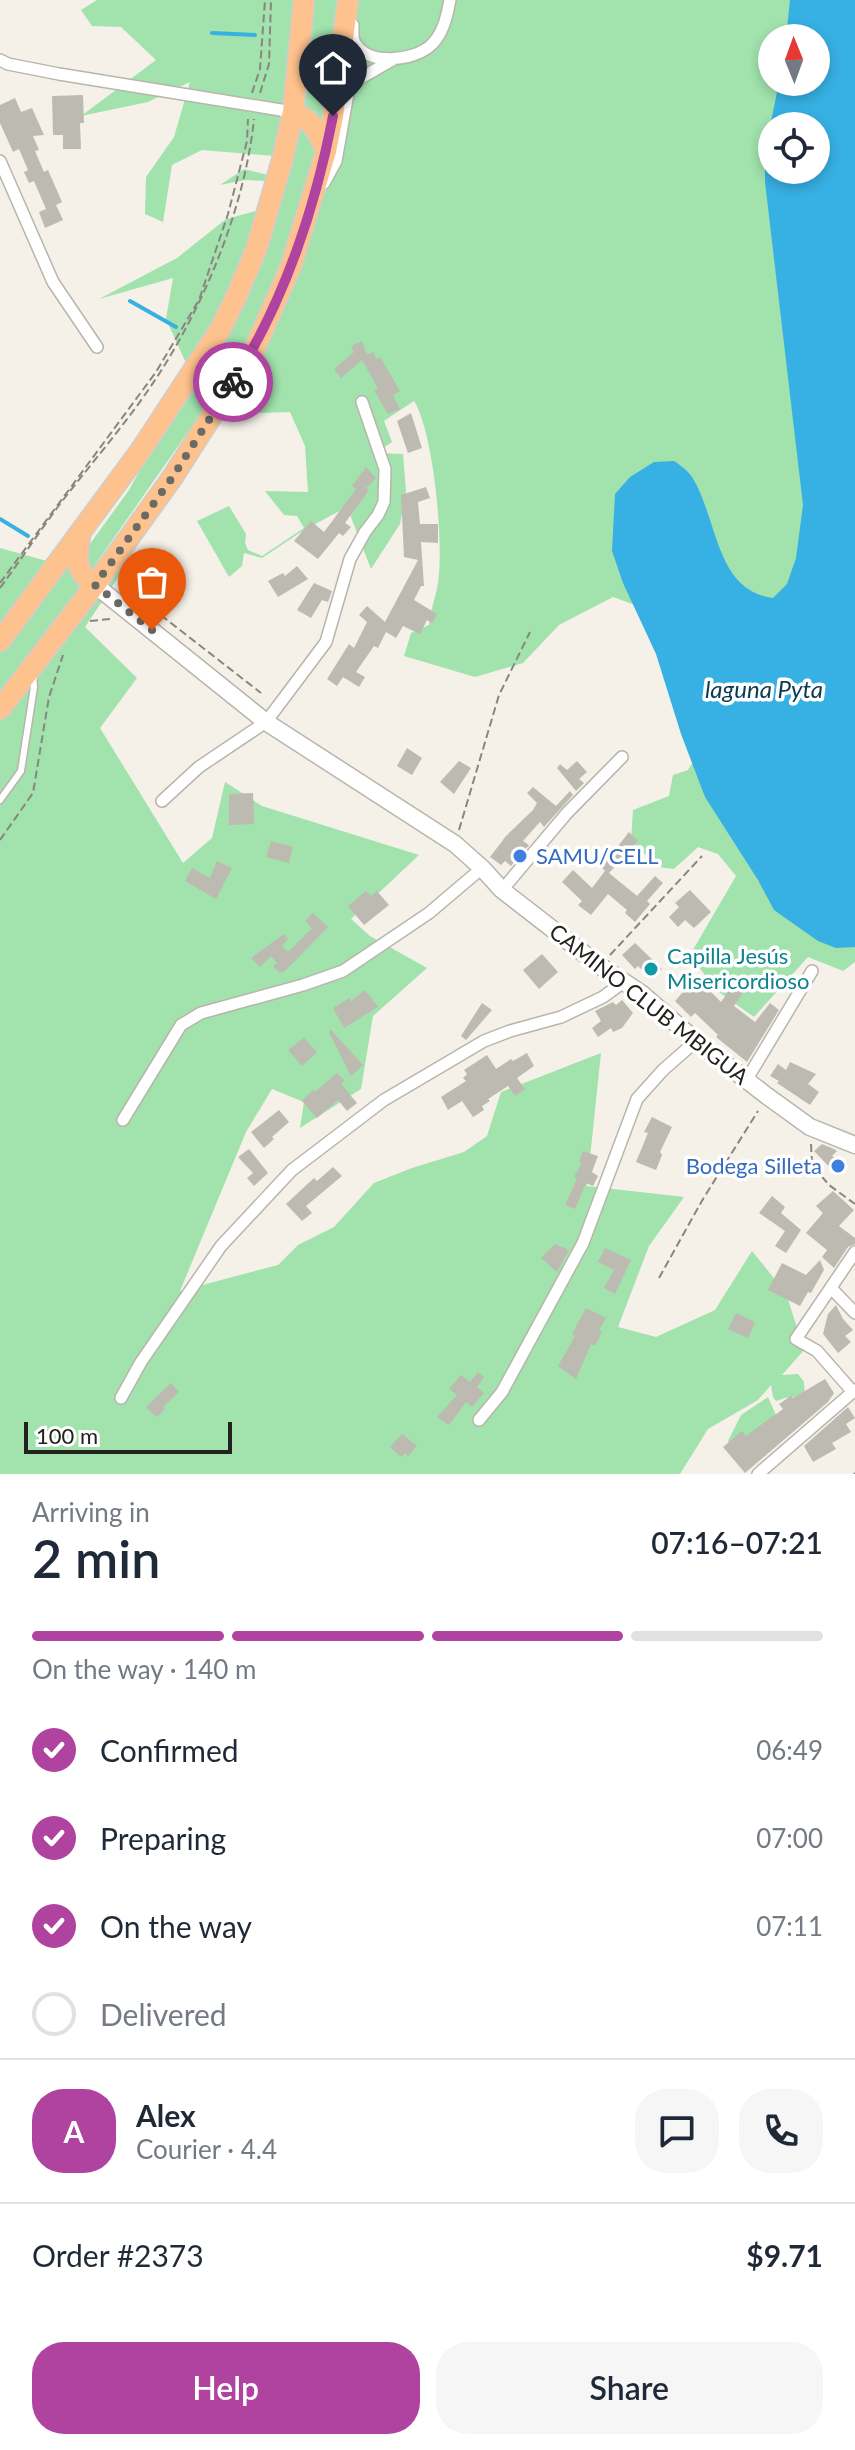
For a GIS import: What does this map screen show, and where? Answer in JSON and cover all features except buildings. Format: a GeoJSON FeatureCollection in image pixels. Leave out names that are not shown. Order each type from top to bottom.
{"type":"FeatureCollection","features":[{"type":"Feature","properties":{"kind":"highway"},"geometry":{"type":"LineString","coordinates":[[0,641],[141,450],[221,328],[232,306],[257,247],[293,112],[304,0]]}},
{"type":"Feature","properties":{"kind":"highway"},"geometry":{"type":"LineString","coordinates":[[0,709],[172,478],[255,348],[291,266],[326,151],[348,0]]}},
{"type":"Feature","properties":{"kind":"highway"},"geometry":{"type":"LineString","coordinates":[[293,112],[305,117],[317,129],[326,151]]}},
{"type":"Feature","properties":{"kind":"highway"},"geometry":{"type":"LineString","coordinates":[[80,534],[79,568],[82,577],[95,585]]}},
{"type":"Feature","properties":{"kind":"main road"},"geometry":{"type":"LineString","coordinates":[[95,585],[266,722],[455,844]]}},
{"type":"Feature","properties":{"kind":"main road","name":"CAMINO CLUB MBIGUA"},"geometry":{"type":"LineString","coordinates":[[455,844],[502,890],[600,966],[625,981],[767,1096],[810,1127],[855,1145]]}},
{"type":"Feature","properties":{"kind":"street"},"geometry":{"type":"LineString","coordinates":[[354,0],[354,41],[372,56],[394,59]]}},
{"type":"Feature","properties":{"kind":"street"},"geometry":{"type":"LineString","coordinates":[[310,208],[336,161],[348,93],[359,79],[394,59],[419,54],[432,45],[447,18],[450,0]]}},
{"type":"Feature","properties":{"kind":"street"},"geometry":{"type":"LineString","coordinates":[[0,60],[59,74],[293,112]]}},
{"type":"Feature","properties":{"kind":"street"},"geometry":{"type":"LineString","coordinates":[[0,161],[53,282],[97,347]]}},
{"type":"Feature","properties":{"kind":"street"},"geometry":{"type":"LineString","coordinates":[[162,801],[199,767],[266,722],[326,642],[350,559],[384,502],[385,469],[362,402]]}},
{"type":"Feature","properties":{"kind":"street"},"geometry":{"type":"LineString","coordinates":[[502,890],[567,813],[622,757]]}},
{"type":"Feature","properties":{"kind":"street"},"geometry":{"type":"LineString","coordinates":[[123,1120],[181,1025],[201,1013],[343,971],[429,913],[482,868]]}},
{"type":"Feature","properties":{"kind":"street"},"geometry":{"type":"LineString","coordinates":[[747,1079],[812,971]]}},
{"type":"Feature","properties":{"kind":"street"},"geometry":{"type":"LineString","coordinates":[[121,1398],[141,1362],[221,1246],[292,1170],[384,1100],[484,1041],[561,1017],[603,997],[625,981]]}},
{"type":"Feature","properties":{"kind":"street"},"geometry":{"type":"LineString","coordinates":[[479,1420],[502,1392],[583,1243],[637,1099],[663,1070],[696,1041]]}},
{"type":"Feature","properties":{"kind":"street"},"geometry":{"type":"LineString","coordinates":[[758,1474],[854,1391],[817,1351],[796,1339],[855,1252]]}},
{"type":"Feature","properties":{"kind":"street"},"geometry":{"type":"LineString","coordinates":[[832,1289],[855,1313]]}},
{"type":"Feature","properties":{"kind":"lane"},"geometry":{"type":"LineString","coordinates":[[0,800],[21,771],[34,687],[33,666]]}},
{"type":"Feature","properties":{"kind":"path"},"geometry":{"type":"LineString","coordinates":[[0,583],[156,372],[199,300],[228,214],[247,141],[260,69],[265,0]]}},
{"type":"Feature","properties":{"kind":"path"},"geometry":{"type":"LineString","coordinates":[[0,588],[158,376],[202,301],[240,187],[253,132],[252,106],[269,64],[271,0]]}},
{"type":"Feature","properties":{"kind":"path"},"geometry":{"type":"LineString","coordinates":[[129,563],[130,585],[135,595],[261,693]]}},
{"type":"Feature","properties":{"kind":"path"},"geometry":{"type":"LineString","coordinates":[[455,844],[499,695],[530,632]]}},
{"type":"Feature","properties":{"kind":"path"},"geometry":{"type":"LineString","coordinates":[[600,966],[702,856]]}},
{"type":"Feature","properties":{"kind":"path"},"geometry":{"type":"LineString","coordinates":[[659,1278],[703,1199],[767,1096]]}},
{"type":"Feature","properties":{"kind":"path"},"geometry":{"type":"LineString","coordinates":[[810,1127],[812,1165],[829,1185],[855,1204]]}},
{"type":"Feature","properties":{"kind":"green space"},"geometry":{"type":"Polygon","coordinates":[[[97,0],[855,0],[855,962],[843,971],[808,957],[754,1017],[716,990],[690,955],[736,876],[718,854],[698,847],[674,869],[658,867],[631,841],[633,810],[669,796],[673,775],[688,770],[698,753],[643,608],[613,597],[559,625],[523,663],[475,677],[404,656],[411,633],[429,625],[440,566],[432,463],[421,416],[414,401],[384,421],[392,442],[376,453],[403,454],[406,491],[400,524],[371,569],[347,507],[304,530],[262,558],[244,553],[242,566],[229,577],[197,521],[229,506],[246,534],[248,550],[262,556],[304,528],[297,516],[284,515],[265,491],[308,492],[305,446],[290,412],[260,413],[220,386],[95,565],[125,567],[85,627],[137,678],[100,728],[183,863],[212,838],[225,782],[262,806],[419,855],[351,919],[370,936],[427,968],[373,1016],[361,1089],[300,1128],[304,1102],[272,1089],[246,1132],[180,1291],[278,1265],[298,1245],[334,1227],[374,1183],[464,1152],[487,1136],[501,1092],[601,1053],[587,1186],[684,1197],[649,1246],[618,1327],[656,1337],[715,1310],[752,1251],[786,1293],[804,1350],[782,1375],[798,1374],[804,1382],[805,1398],[790,1397],[776,1401],[771,1385],[758,1400],[708,1429],[680,1474],[0,1474],[0,548],[54,563],[87,548],[129,490],[147,457],[204,374],[185,361],[166,319],[173,278],[99,299],[177,258],[226,219],[267,208],[269,181],[245,180],[220,185],[244,169],[280,178],[274,156],[202,150],[172,165],[163,222],[145,214],[146,177],[174,137],[190,82],[148,102],[81,116],[156,60],[121,27],[92,26],[81,10],[97,0]]]}},
{"type":"Feature","properties":{"kind":"green space"},"geometry":{"type":"Polygon","coordinates":[[[768,1397],[776,1415],[732,1451],[728,1441],[741,1415],[768,1397]]]}},
{"type":"Feature","properties":{"kind":"water","name":"laguna Pyta"},"geometry":{"type":"Polygon","coordinates":[[[790,0],[855,0],[855,947],[836,948],[818,941],[774,910],[705,797],[656,654],[623,583],[612,551],[615,494],[630,477],[654,462],[674,461],[692,477],[720,550],[740,582],[754,592],[773,598],[787,584],[796,558],[803,505],[765,184],[830,184],[830,112],[773,112],[776,96],[830,96],[830,24],[787,24],[790,0]]]}},
{"type":"Feature","properties":{"kind":"waterway"},"geometry":{"type":"LineString","coordinates":[[212,33],[255,35]]}},
{"type":"Feature","properties":{"kind":"waterway"},"geometry":{"type":"LineString","coordinates":[[130,301],[176,327]]}},
{"type":"Feature","properties":{"kind":"waterway"},"geometry":{"type":"LineString","coordinates":[[0,519],[28,536]]}},
{"type":"Feature","properties":{"kind":"way so far"},"geometry":{"type":"LineString","coordinates":[[152,630],[95,585],[172,478],[233,382]]}},
{"type":"Feature","properties":{"kind":"place","name":"SAMU/CELL"},"geometry":{"type":"Point","coordinates":[520,856]}},
{"type":"Feature","properties":{"kind":"place","name":"Capilla Jesús Misericordioso"},"geometry":{"type":"Point","coordinates":[651,969]}},
{"type":"Feature","properties":{"kind":"place","name":"Bodega Silleta"},"geometry":{"type":"Point","coordinates":[838,1166]}},
{"type":"Feature","properties":{"kind":"route"},"geometry":{"type":"LineString","coordinates":[[233,382],[255,348],[291,266],[318,180],[333,116]]}}]}
